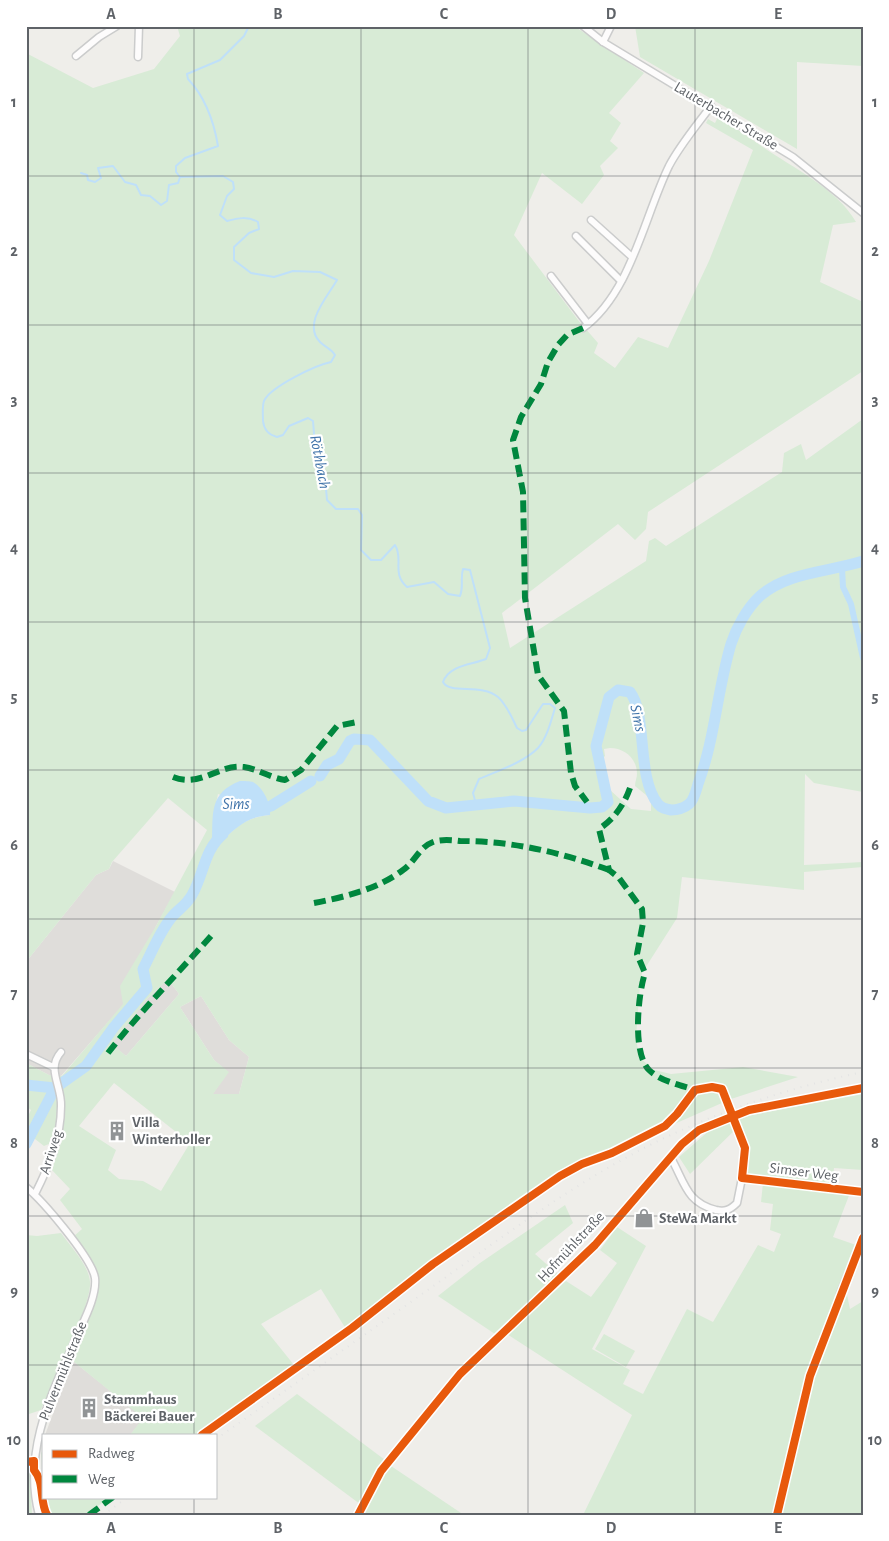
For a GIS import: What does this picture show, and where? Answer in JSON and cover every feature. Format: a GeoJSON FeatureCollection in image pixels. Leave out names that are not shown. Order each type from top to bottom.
{"type":"FeatureCollection","features":[{"type":"Feature","properties":{"kind":"street"},"geometry":{"type":"LineString","coordinates":[[76,56],[99,37],[117,26]]}},
{"type":"Feature","properties":{"kind":"street"},"geometry":{"type":"LineString","coordinates":[[138,26],[138,57]]}},
{"type":"Feature","properties":{"kind":"street","name":"Lauterbacher Straße"},"geometry":{"type":"LineString","coordinates":[[583,26],[603,42],[793,157],[863,213]]}},
{"type":"Feature","properties":{"kind":"street"},"geometry":{"type":"LineString","coordinates":[[603,42],[612,26]]}},
{"type":"Feature","properties":{"kind":"street"},"geometry":{"type":"LineString","coordinates":[[551,276],[585,326],[606,305],[621,280],[670,165],[711,106]]}},
{"type":"Feature","properties":{"kind":"street"},"geometry":{"type":"LineString","coordinates":[[591,220],[632,257]]}},
{"type":"Feature","properties":{"kind":"street"},"geometry":{"type":"LineString","coordinates":[[576,236],[621,280]]}},
{"type":"Feature","properties":{"kind":"street"},"geometry":{"type":"LineString","coordinates":[[26,1054],[53,1067],[56,1058],[61,1052]]}},
{"type":"Feature","properties":{"kind":"street","name":"Arriweg"},"geometry":{"type":"LineString","coordinates":[[35,1194],[53,1154],[59,1133],[62,1103],[53,1067]]}},
{"type":"Feature","properties":{"kind":"street","name":"Hofmühlstraße"},"geometry":{"type":"LineString","coordinates":[[358,1515],[381,1471],[460,1374],[595,1245],[671,1158],[699,1130],[749,1110],[863,1088]]}},
{"type":"Feature","properties":{"kind":"street","name":"Simser Weg"},"geometry":{"type":"LineString","coordinates":[[671,1158],[692,1199],[700,1205],[720,1211],[728,1210],[737,1204],[742,1178],[863,1192]]}},
{"type":"Feature","properties":{"kind":"street"},"geometry":{"type":"LineString","coordinates":[[26,1187],[35,1194]]}},
{"type":"Feature","properties":{"kind":"street","name":"Pulvermühlstraße"},"geometry":{"type":"LineString","coordinates":[[35,1194],[90,1266],[95,1277],[95,1287],[84,1320],[40,1428],[34,1461],[36,1504],[39,1515]]}},
{"type":"Feature","properties":{"kind":"street"},"geometry":{"type":"LineString","coordinates":[[840,1294],[863,1238]]}},
{"type":"Feature","properties":{"kind":"street"},"geometry":{"type":"LineString","coordinates":[[26,1462],[34,1461]]}},
{"type":"Feature","properties":{"kind":"shaded area"},"geometry":{"type":"Polygon","coordinates":[[[113,861],[175,892],[156,926],[124,1004],[61,1076],[49,1075],[26,1063],[26,962],[96,875],[109,869],[113,861]]]}},
{"type":"Feature","properties":{"kind":"shaded area"},"geometry":{"type":"Polygon","coordinates":[[[168,979],[179,994],[126,1056],[111,1044],[147,999],[168,979]]]}},
{"type":"Feature","properties":{"kind":"shaded area"},"geometry":{"type":"Polygon","coordinates":[[[201,996],[229,1040],[249,1057],[239,1094],[212,1095],[228,1072],[214,1060],[180,1007],[201,996]]]}},
{"type":"Feature","properties":{"kind":"shaded area"},"geometry":{"type":"Polygon","coordinates":[[[73,1361],[144,1418],[131,1434],[45,1434],[73,1361]]]}},
{"type":"Feature","properties":{"kind":"green space"},"geometry":{"type":"Polygon","coordinates":[[[177,26],[574,26],[644,73],[609,113],[621,123],[610,141],[618,148],[600,166],[604,175],[582,204],[542,173],[514,235],[578,320],[598,343],[594,353],[615,368],[638,337],[668,348],[709,261],[753,150],[706,123],[708,119],[715,123],[718,117],[825,188],[848,210],[856,222],[833,225],[820,282],[863,302],[863,371],[648,512],[646,529],[635,540],[618,524],[502,613],[510,648],[646,561],[649,541],[655,538],[666,546],[782,472],[784,453],[801,444],[806,460],[863,419],[863,792],[814,783],[805,774],[804,865],[863,862],[863,867],[804,872],[804,890],[682,877],[677,918],[642,973],[640,985],[636,1037],[639,1057],[654,1070],[671,1074],[743,1067],[798,1077],[731,1099],[672,1125],[661,1127],[562,1173],[458,1245],[346,1329],[321,1289],[261,1324],[294,1365],[197,1434],[131,1434],[143,1418],[73,1361],[99,1287],[96,1268],[73,1237],[82,1229],[60,1200],[70,1189],[51,1169],[63,1138],[44,1146],[26,1132],[26,1120],[31,1110],[26,1106],[26,1063],[49,1075],[62,1076],[123,1004],[120,986],[156,926],[207,830],[168,798],[112,862],[109,869],[96,875],[26,962],[26,53],[93,88],[154,69],[180,36],[177,26]],[[610,748],[604,749],[605,756],[603,758],[610,790],[631,809],[651,811],[651,799],[635,786],[637,775],[635,763],[625,752],[610,748]],[[218,794],[213,818],[220,843],[242,823],[254,818],[270,815],[218,794]],[[168,979],[147,999],[112,1044],[126,1056],[179,994],[168,979]],[[201,996],[180,1007],[214,1060],[229,1072],[213,1094],[239,1094],[249,1057],[229,1040],[201,996]],[[114,1083],[79,1126],[116,1150],[108,1170],[119,1179],[143,1181],[161,1191],[190,1143],[114,1083]]]}},
{"type":"Feature","properties":{"kind":"green space"},"geometry":{"type":"Polygon","coordinates":[[[635,26],[863,26],[863,66],[797,62],[797,149],[640,57],[635,26]]]}},
{"type":"Feature","properties":{"kind":"green space"},"geometry":{"type":"Polygon","coordinates":[[[863,1094],[863,1170],[834,1168],[832,1187],[745,1176],[749,1148],[740,1125],[690,1174],[679,1157],[711,1129],[752,1115],[863,1094]]]}},
{"type":"Feature","properties":{"kind":"green space"},"geometry":{"type":"Polygon","coordinates":[[[763,1183],[850,1193],[833,1237],[859,1246],[826,1322],[812,1362],[775,1515],[583,1515],[632,1415],[507,1334],[566,1281],[591,1297],[617,1263],[600,1250],[617,1227],[646,1246],[592,1349],[630,1370],[623,1384],[643,1394],[687,1309],[713,1322],[758,1245],[774,1252],[781,1234],[770,1230],[773,1204],[761,1202],[763,1183]]]}},
{"type":"Feature","properties":{"kind":"green space"},"geometry":{"type":"Polygon","coordinates":[[[565,1205],[573,1223],[535,1254],[561,1277],[495,1334],[438,1296],[480,1263],[565,1205]]]}},
{"type":"Feature","properties":{"kind":"green space"},"geometry":{"type":"Polygon","coordinates":[[[61,1233],[86,1269],[90,1282],[89,1293],[78,1326],[41,1410],[26,1415],[26,1235],[37,1236],[61,1233]]]}},
{"type":"Feature","properties":{"kind":"green space"},"geometry":{"type":"Polygon","coordinates":[[[846,1290],[850,1309],[863,1301],[863,1515],[780,1515],[810,1390],[823,1355],[823,1348],[835,1311],[846,1290]]]}},
{"type":"Feature","properties":{"kind":"green space"},"geometry":{"type":"Polygon","coordinates":[[[604,1334],[635,1351],[626,1367],[595,1349],[604,1334]]]}},
{"type":"Feature","properties":{"kind":"green space"},"geometry":{"type":"Polygon","coordinates":[[[297,1394],[385,1460],[360,1504],[255,1426],[297,1394]]]}},
{"type":"Feature","properties":{"kind":"green space"},"geometry":{"type":"Polygon","coordinates":[[[388,1464],[464,1515],[361,1515],[388,1464]]]}},
{"type":"Feature","properties":{"kind":"green space"},"geometry":{"type":"Polygon","coordinates":[[[26,1470],[30,1470],[32,1515],[26,1515],[26,1470]]]}},
{"type":"Feature","properties":{"kind":"green space"},"geometry":{"type":"Polygon","coordinates":[[[44,1498],[109,1498],[86,1515],[52,1515],[44,1502],[44,1498]]]}},
{"type":"Feature","properties":{"kind":"water","name":"Sims"},"geometry":{"type":"Polygon","coordinates":[[[240,781],[253,782],[260,788],[268,802],[270,815],[254,818],[237,828],[220,843],[212,843],[213,813],[218,798],[230,786],[240,781]]]}},
{"type":"Feature","properties":{"kind":"waterway","name":"Röthbach"},"geometry":{"type":"LineString","coordinates":[[249,26],[244,36],[220,60],[187,74],[188,79],[208,110],[218,146],[185,158],[176,166],[176,172],[180,177],[223,176],[233,182],[234,189],[227,196],[220,215],[227,221],[243,218],[258,222],[259,229],[249,233],[234,247],[234,260],[251,273],[274,277],[293,271],[320,272],[337,280],[318,310],[314,327],[315,335],[320,342],[335,355],[331,362],[294,377],[268,395],[263,406],[264,427],[267,432],[277,437],[283,435],[289,426],[308,418],[313,421],[315,446],[325,477],[327,500],[336,509],[358,509],[362,515],[361,550],[371,560],[381,560],[395,545],[400,576],[402,582],[407,587],[434,582],[448,594],[460,596],[463,569],[470,570],[490,648],[486,659],[455,669],[446,676],[443,682],[452,688],[483,691],[498,697],[507,708],[517,728],[522,731],[526,730],[543,704],[550,704],[555,708],[546,734],[538,748],[502,770],[479,779],[473,793],[476,804]]}},
{"type":"Feature","properties":{"kind":"waterway"},"geometry":{"type":"LineString","coordinates":[[81,173],[87,175],[88,180],[95,182],[101,178],[98,168],[113,166],[125,182],[136,185],[141,195],[150,196],[161,205],[167,201],[169,185],[178,183],[180,177]]}},
{"type":"Feature","properties":{"kind":"waterway","name":"Sims"},"geometry":{"type":"LineString","coordinates":[[320,776],[327,765],[339,759],[350,741],[354,739],[370,740],[428,801],[446,808],[514,801],[590,808],[602,807],[608,802],[596,746],[609,697],[618,690],[630,692],[635,702],[639,715],[644,763],[651,792],[662,807],[671,810],[683,808],[691,802],[696,792],[708,750],[726,662],[736,631],[746,612],[760,596],[783,582],[795,577],[863,561]]}},
{"type":"Feature","properties":{"kind":"waterway","name":"Sims"},"geometry":{"type":"LineString","coordinates":[[842,568],[843,587],[851,604],[863,658]]}},
{"type":"Feature","properties":{"kind":"waterway","name":"Sims"},"geometry":{"type":"LineString","coordinates":[[258,810],[271,806],[311,781]]}},
{"type":"Feature","properties":{"kind":"waterway","name":"Sims"},"geometry":{"type":"LineString","coordinates":[[26,1085],[55,1088],[86,1066],[114,1027],[147,988],[143,969],[163,930],[192,895],[212,847],[223,834]]}},
{"type":"Feature","properties":{"kind":"waterway"},"geometry":{"type":"LineString","coordinates":[[26,1144],[55,1088]]}},
{"type":"Feature","properties":{"kind":"railway"},"geometry":{"type":"LineString","coordinates":[[218,1438],[536,1213],[618,1162],[672,1134],[752,1102],[835,1078],[863,1072]]}},
{"type":"Feature","properties":{"kind":"railway"},"geometry":{"type":"LineString","coordinates":[[103,1515],[127,1498]]}},
{"type":"Feature","properties":{"kind":"marked path"},"geometry":{"type":"LineString","coordinates":[[583,328],[567,335],[558,345],[548,362],[541,384],[521,417],[513,440],[523,492],[525,598],[538,675],[564,711],[571,773],[575,786],[587,802]]}},
{"type":"Feature","properties":{"kind":"marked path"},"geometry":{"type":"LineString","coordinates":[[173,777],[192,780],[226,769],[244,767],[285,780],[301,770],[337,726],[357,722]]}},
{"type":"Feature","properties":{"kind":"marked path"},"geometry":{"type":"LineString","coordinates":[[630,788],[618,811],[599,829],[609,870],[619,878],[642,909],[643,923],[637,954],[645,973],[640,995],[638,1023],[640,1051],[644,1062],[654,1074],[670,1082],[695,1090]]}},
{"type":"Feature","properties":{"kind":"marked path"},"geometry":{"type":"LineString","coordinates":[[314,903],[349,895],[393,877],[407,867],[428,844],[439,840],[517,845],[554,853],[609,870]]}},
{"type":"Feature","properties":{"kind":"marked path"},"geometry":{"type":"LineString","coordinates":[[108,1053],[145,1008],[211,936]]}},
{"type":"Feature","properties":{"kind":"marked path"},"geometry":{"type":"LineString","coordinates":[[89,1515],[112,1498]]}},
{"type":"Feature","properties":{"kind":"cycle path"},"geometry":{"type":"LineString","coordinates":[[203,1434],[352,1328],[433,1264],[560,1176],[582,1164],[612,1153],[665,1126],[677,1114],[695,1090],[712,1087],[722,1089],[745,1148],[742,1178],[863,1192]]}},
{"type":"Feature","properties":{"kind":"cycle path"},"geometry":{"type":"LineString","coordinates":[[358,1515],[381,1471],[460,1374],[595,1245],[682,1144],[699,1130],[749,1110],[863,1088]]}},
{"type":"Feature","properties":{"kind":"cycle path"},"geometry":{"type":"LineString","coordinates":[[777,1515],[810,1376],[863,1238]]}},
{"type":"Feature","properties":{"kind":"cycle path"},"geometry":{"type":"LineString","coordinates":[[26,1462],[34,1461],[34,1470],[40,1480],[42,1494]]}},
{"type":"Feature","properties":{"kind":"cycle path"},"geometry":{"type":"LineString","coordinates":[[42,1498],[47,1515]]}},
{"type":"Feature","properties":{"kind":"place","name":"Villa Winterholler"},"geometry":{"type":"Point","coordinates":[117,1131]}},
{"type":"Feature","properties":{"kind":"place","name":"SteWa Markt"},"geometry":{"type":"Point","coordinates":[644,1218]}},
{"type":"Feature","properties":{"kind":"place","name":"Stammhaus Bäckerei Bauer"},"geometry":{"type":"Point","coordinates":[89,1408]}}]}
